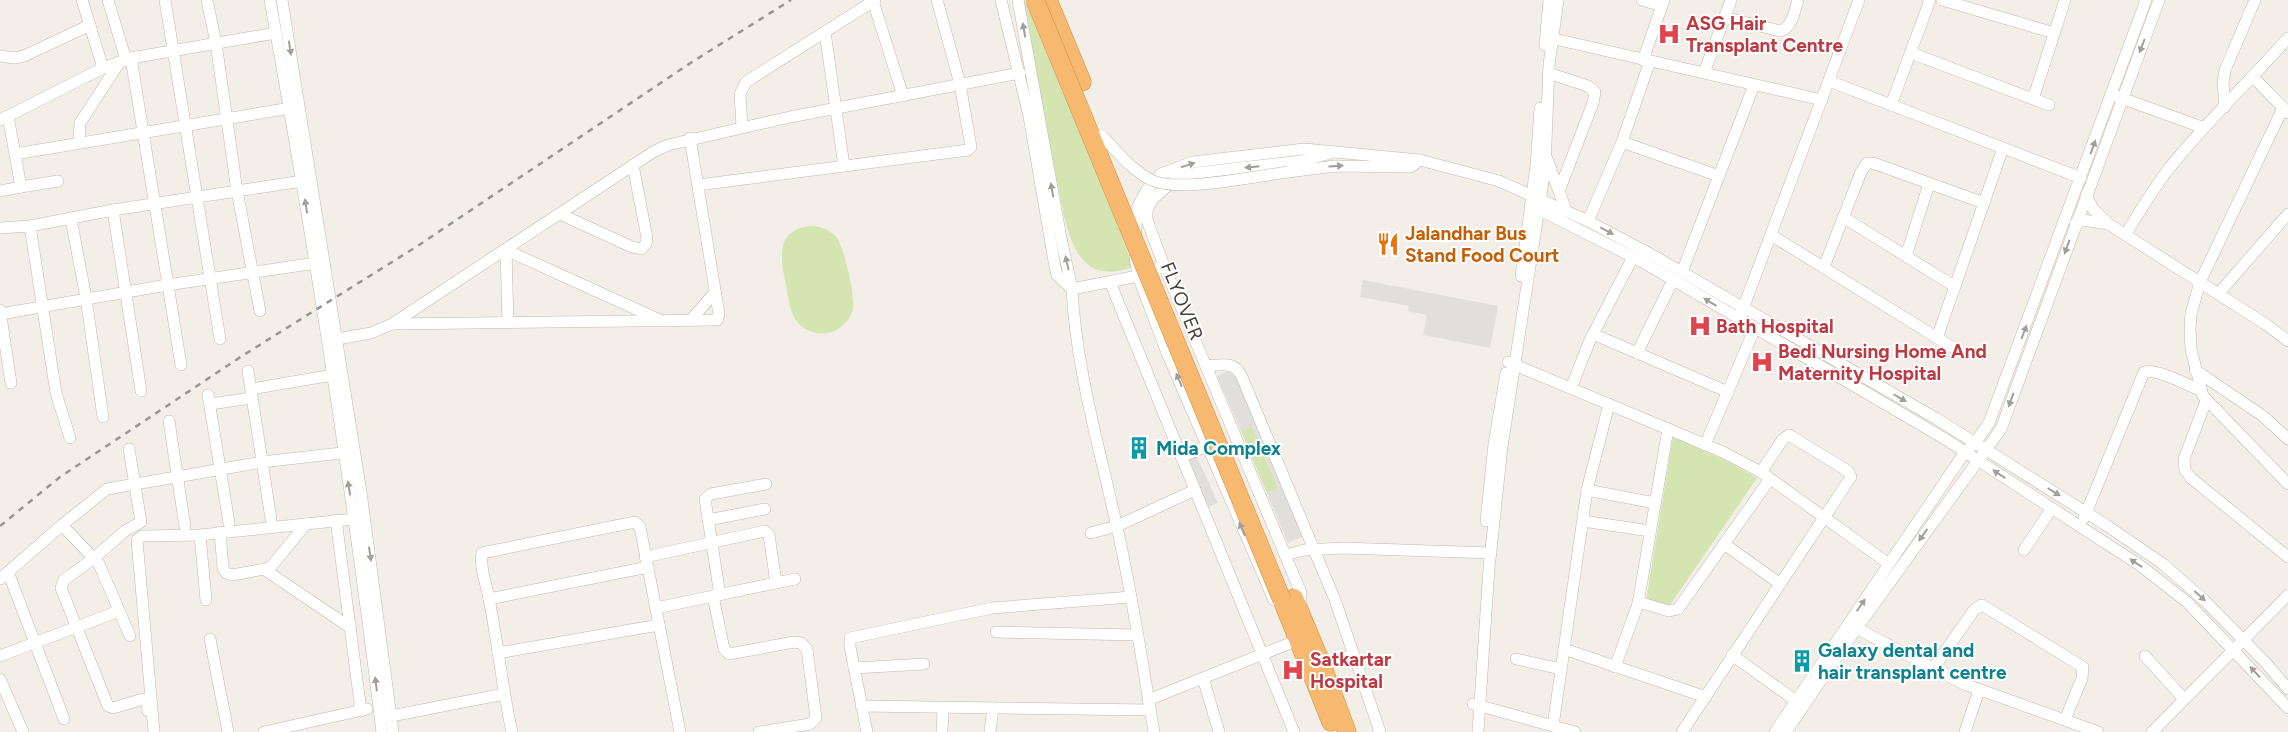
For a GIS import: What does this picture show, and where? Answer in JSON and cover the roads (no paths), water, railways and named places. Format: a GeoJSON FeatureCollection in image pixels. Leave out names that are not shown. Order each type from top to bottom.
{"type":"FeatureCollection","features":[{"type":"Feature","properties":{"kind":"highway","name":"FLYOVER"},"geometry":{"type":"LineString","coordinates":[[1035,0],[1291,606]]}},
{"type":"Feature","properties":{"kind":"highway","name":"FLYOVER"},"geometry":{"type":"LineString","coordinates":[[1048,0],[1291,606]]}},
{"type":"Feature","properties":{"kind":"highway"},"geometry":{"type":"LineString","coordinates":[[1291,606],[1298,640],[1335,732]]}},
{"type":"Feature","properties":{"kind":"highway"},"geometry":{"type":"LineString","coordinates":[[1291,606],[1322,665],[1347,732]]}},
{"type":"Feature","properties":{"kind":"street"},"geometry":{"type":"LineString","coordinates":[[82,0],[103,68]]}},
{"type":"Feature","properties":{"kind":"street"},"geometry":{"type":"LineString","coordinates":[[108,0],[143,133],[181,365]]}},
{"type":"Feature","properties":{"kind":"street"},"geometry":{"type":"LineString","coordinates":[[165,0],[220,339]]}},
{"type":"Feature","properties":{"kind":"street"},"geometry":{"type":"LineString","coordinates":[[208,0],[237,191],[260,310]]}},
{"type":"Feature","properties":{"kind":"street"},"geometry":{"type":"LineString","coordinates":[[270,0],[276,33],[295,107]]}},
{"type":"Feature","properties":{"kind":"street"},"geometry":{"type":"LineString","coordinates":[[282,0],[295,107],[320,263],[333,375],[350,452],[354,519],[382,732]]}},
{"type":"Feature","properties":{"kind":"street"},"geometry":{"type":"LineString","coordinates":[[698,185],[968,150],[972,143],[960,84],[937,0]]}},
{"type":"Feature","properties":{"kind":"street"},"geometry":{"type":"LineString","coordinates":[[1001,0],[1020,73],[1055,268],[1057,276],[1072,289]]}},
{"type":"Feature","properties":{"kind":"street"},"geometry":{"type":"LineString","coordinates":[[1018,0],[1072,289],[1082,370],[1117,526],[1154,732]]}},
{"type":"Feature","properties":{"kind":"street"},"geometry":{"type":"LineString","coordinates":[[1535,202],[1546,154],[1549,0]]}},
{"type":"Feature","properties":{"kind":"street"},"geometry":{"type":"LineString","coordinates":[[1471,732],[1476,705],[1487,553],[1502,447],[1511,363],[1535,202],[1549,38],[1558,0]]}},
{"type":"Feature","properties":{"kind":"street"},"geometry":{"type":"LineString","coordinates":[[1588,221],[1622,142],[1663,3],[1642,0]]}},
{"type":"Feature","properties":{"kind":"street"},"geometry":{"type":"LineString","coordinates":[[1704,73],[1731,0]]}},
{"type":"Feature","properties":{"kind":"street"},"geometry":{"type":"LineString","coordinates":[[1724,16],[1780,31],[1785,30],[1790,24],[1798,0]]}},
{"type":"Feature","properties":{"kind":"street"},"geometry":{"type":"LineString","coordinates":[[1740,319],[1860,0]]}},
{"type":"Feature","properties":{"kind":"street"},"geometry":{"type":"LineString","coordinates":[[1891,105],[1930,0]]}},
{"type":"Feature","properties":{"kind":"street"},"geometry":{"type":"LineString","coordinates":[[1942,0],[2054,33]]}},
{"type":"Feature","properties":{"kind":"street"},"geometry":{"type":"LineString","coordinates":[[2033,99],[2065,0]]}},
{"type":"Feature","properties":{"kind":"street"},"geometry":{"type":"LineString","coordinates":[[1775,732],[1796,701],[2001,429],[2086,194],[2146,0]]}},
{"type":"Feature","properties":{"kind":"street"},"geometry":{"type":"LineString","coordinates":[[1786,732],[1889,564],[1965,452],[1975,443],[1989,422],[2081,178],[2159,0]]}},
{"type":"Feature","properties":{"kind":"street"},"geometry":{"type":"LineString","coordinates":[[2224,108],[2223,83],[2225,70],[2255,0]]}},
{"type":"Feature","properties":{"kind":"street"},"geometry":{"type":"LineString","coordinates":[[742,127],[740,94],[746,82],[874,1],[903,96]]}},
{"type":"Feature","properties":{"kind":"street"},"geometry":{"type":"LineString","coordinates":[[0,56],[14,58],[24,56],[90,25]]}},
{"type":"Feature","properties":{"kind":"street"},"geometry":{"type":"LineString","coordinates":[[825,32],[844,166]]}},
{"type":"Feature","properties":{"kind":"street"},"geometry":{"type":"LineString","coordinates":[[21,187],[15,154],[4,118],[103,68],[125,61],[174,50],[276,33]]}},
{"type":"Feature","properties":{"kind":"street"},"geometry":{"type":"LineString","coordinates":[[1549,38],[1822,100]]}},
{"type":"Feature","properties":{"kind":"street"},"geometry":{"type":"LineString","coordinates":[[2126,234],[2154,189],[2204,128],[2253,78],[2288,38]]}},
{"type":"Feature","properties":{"kind":"street"},"geometry":{"type":"LineString","coordinates":[[1911,53],[2049,105]]}},
{"type":"Feature","properties":{"kind":"street"},"geometry":{"type":"LineString","coordinates":[[79,143],[80,122],[125,61]]}},
{"type":"Feature","properties":{"kind":"street"},"geometry":{"type":"LineString","coordinates":[[337,339],[371,333],[392,324],[660,149],[690,138],[742,127],[1020,73]]}},
{"type":"Feature","properties":{"kind":"street"},"geometry":{"type":"LineString","coordinates":[[1548,73],[1588,86],[1595,92],[1593,103],[1559,191]]}},
{"type":"Feature","properties":{"kind":"street"},"geometry":{"type":"LineString","coordinates":[[2253,78],[2286,111],[2200,282],[2191,314],[2190,329],[2195,370],[2200,390],[2206,401],[2288,484]]}},
{"type":"Feature","properties":{"kind":"street"},"geometry":{"type":"LineString","coordinates":[[1829,81],[2081,178]]}},
{"type":"Feature","properties":{"kind":"street"},"geometry":{"type":"LineString","coordinates":[[1637,353],[1677,276],[1719,176],[1754,85]]}},
{"type":"Feature","properties":{"kind":"street"},"geometry":{"type":"LineString","coordinates":[[2117,96],[2204,128]]}},
{"type":"Feature","properties":{"kind":"street"},"geometry":{"type":"LineString","coordinates":[[15,154],[295,107]]}},
{"type":"Feature","properties":{"kind":"street","name":"FLYOVER"},"geometry":{"type":"LineString","coordinates":[[1102,136],[1139,173],[1153,181],[1170,185],[1194,184],[1335,166],[1411,167],[1420,160]]}},
{"type":"Feature","properties":{"kind":"street"},"geometry":{"type":"LineString","coordinates":[[392,324],[714,321],[719,318],[690,138]]}},
{"type":"Feature","properties":{"kind":"street"},"geometry":{"type":"LineString","coordinates":[[1622,142],[1719,176]]}},
{"type":"Feature","properties":{"kind":"street"},"geometry":{"type":"LineString","coordinates":[[1937,338],[2003,148]]}},
{"type":"Feature","properties":{"kind":"street"},"geometry":{"type":"LineString","coordinates":[[1334,152],[1310,160],[1196,173],[1176,178],[1152,200],[1148,210],[1148,220],[1164,266],[1300,593],[1291,606],[1279,610],[1265,583],[1207,446],[1138,276],[1134,245],[1138,206],[1146,192],[1162,174],[1193,162],[1304,149],[1420,160],[1499,181],[1633,257],[1744,308],[1975,443],[2086,512],[2162,564],[2204,600],[2243,639],[2288,689]]}},
{"type":"Feature","properties":{"kind":"street"},"geometry":{"type":"LineString","coordinates":[[1546,154],[1566,210]]}},
{"type":"Feature","properties":{"kind":"street"},"geometry":{"type":"LineString","coordinates":[[1824,267],[1861,172],[1867,163],[1873,163],[1984,203]]}},
{"type":"Feature","properties":{"kind":"street"},"geometry":{"type":"LineString","coordinates":[[560,214],[632,247],[641,249],[644,247],[647,238],[633,166]]}},
{"type":"Feature","properties":{"kind":"street"},"geometry":{"type":"LineString","coordinates":[[0,228],[30,226],[113,210],[307,180]]}},
{"type":"Feature","properties":{"kind":"street"},"geometry":{"type":"LineString","coordinates":[[0,191],[58,181]]}},
{"type":"Feature","properties":{"kind":"street"},"geometry":{"type":"LineString","coordinates":[[1906,256],[1930,184]]}},
{"type":"Feature","properties":{"kind":"street"},"geometry":{"type":"LineString","coordinates":[[2086,194],[2093,209],[2110,225],[2288,341]]}},
{"type":"Feature","properties":{"kind":"street"},"geometry":{"type":"LineString","coordinates":[[1535,202],[1566,210],[1588,221],[1677,276],[1740,319],[1965,452],[2142,566],[2188,603],[2288,708]]}},
{"type":"Feature","properties":{"kind":"street"},"geometry":{"type":"LineString","coordinates":[[113,210],[141,391]]}},
{"type":"Feature","properties":{"kind":"street"},"geometry":{"type":"LineString","coordinates":[[2218,294],[2288,214]]}},
{"type":"Feature","properties":{"kind":"street"},"geometry":{"type":"LineString","coordinates":[[1843,217],[1954,286]]}},
{"type":"Feature","properties":{"kind":"street"},"geometry":{"type":"LineString","coordinates":[[72,219],[86,298],[103,417]]}},
{"type":"Feature","properties":{"kind":"street"},"geometry":{"type":"LineString","coordinates":[[2075,224],[2083,220],[2110,225]]}},
{"type":"Feature","properties":{"kind":"street"},"geometry":{"type":"LineString","coordinates":[[30,226],[56,393],[70,438]]}},
{"type":"Feature","properties":{"kind":"street"},"geometry":{"type":"LineString","coordinates":[[1771,235],[1952,347]]}},
{"type":"Feature","properties":{"kind":"street"},"geometry":{"type":"LineString","coordinates":[[506,250],[664,321]]}},
{"type":"Feature","properties":{"kind":"street"},"geometry":{"type":"LineString","coordinates":[[506,250],[508,322]]}},
{"type":"Feature","properties":{"kind":"street"},"geometry":{"type":"LineString","coordinates":[[1571,388],[1593,334],[1633,257]]}},
{"type":"Feature","properties":{"kind":"street"},"geometry":{"type":"LineString","coordinates":[[11,383],[0,312],[211,278],[320,263]]}},
{"type":"Feature","properties":{"kind":"street"},"geometry":{"type":"LineString","coordinates":[[320,263],[337,339],[350,452],[393,732]]}},
{"type":"Feature","properties":{"kind":"street"},"geometry":{"type":"LineString","coordinates":[[1072,289],[1138,276],[1164,266]]}},
{"type":"Feature","properties":{"kind":"street"},"geometry":{"type":"LineString","coordinates":[[1110,282],[1294,732]]}},
{"type":"Feature","properties":{"kind":"street"},"geometry":{"type":"LineString","coordinates":[[691,320],[715,292]]}},
{"type":"Feature","properties":{"kind":"street"},"geometry":{"type":"LineString","coordinates":[[1705,445],[1755,328]]}},
{"type":"Feature","properties":{"kind":"street"},"geometry":{"type":"LineString","coordinates":[[1593,334],[1728,392]]}},
{"type":"Feature","properties":{"kind":"street"},"geometry":{"type":"LineString","coordinates":[[1511,363],[1705,445],[1766,476],[1889,564]]}},
{"type":"Feature","properties":{"kind":"street"},"geometry":{"type":"LineString","coordinates":[[1206,366],[1231,365],[1239,370],[1315,549],[1380,732]]}},
{"type":"Feature","properties":{"kind":"street"},"geometry":{"type":"LineString","coordinates":[[248,370],[271,520]]}},
{"type":"Feature","properties":{"kind":"street"},"geometry":{"type":"LineString","coordinates":[[2195,370],[2263,416],[2288,439]]}},
{"type":"Feature","properties":{"kind":"street"},"geometry":{"type":"LineString","coordinates":[[2081,527],[2144,372],[2158,373],[2200,390]]}},
{"type":"Feature","properties":{"kind":"street"},"geometry":{"type":"LineString","coordinates":[[229,523],[209,400],[251,394],[333,375]]}},
{"type":"Feature","properties":{"kind":"street"},"geometry":{"type":"LineString","coordinates":[[2206,401],[2184,459],[2185,470],[2191,478],[2288,557]]}},
{"type":"Feature","properties":{"kind":"street"},"geometry":{"type":"LineString","coordinates":[[1553,726],[1587,490],[1609,404]]}},
{"type":"Feature","properties":{"kind":"street"},"geometry":{"type":"LineString","coordinates":[[169,421],[185,527]]}},
{"type":"Feature","properties":{"kind":"street"},"geometry":{"type":"LineString","coordinates":[[1615,666],[1638,602],[1668,429]]}},
{"type":"Feature","properties":{"kind":"street"},"geometry":{"type":"LineString","coordinates":[[1638,602],[1669,611],[1678,609],[1724,544],[1766,476],[1783,439],[1789,436],[1851,474],[1850,480],[1779,583],[1682,732]]}},
{"type":"Feature","properties":{"kind":"street"},"geometry":{"type":"LineString","coordinates":[[1181,457],[1207,446]]}},
{"type":"Feature","properties":{"kind":"street"},"geometry":{"type":"LineString","coordinates":[[129,450],[141,522],[125,531],[94,558],[64,580],[61,585],[76,628],[108,706],[113,708],[145,700],[149,732]]}},
{"type":"Feature","properties":{"kind":"street"},"geometry":{"type":"LineString","coordinates":[[64,719],[35,642],[4,575],[103,491],[135,483],[262,462],[350,452]]}},
{"type":"Feature","properties":{"kind":"street"},"geometry":{"type":"LineString","coordinates":[[760,732],[810,724],[816,718],[807,649],[801,643],[794,642],[729,654],[724,649],[705,502],[707,496],[766,484]]}},
{"type":"Feature","properties":{"kind":"street"},"geometry":{"type":"LineString","coordinates":[[1091,533],[1117,526],[1195,490]]}},
{"type":"Feature","properties":{"kind":"street"},"geometry":{"type":"LineString","coordinates":[[1587,490],[1655,503]]}},
{"type":"Feature","properties":{"kind":"street"},"geometry":{"type":"LineString","coordinates":[[708,520],[765,508]]}},
{"type":"Feature","properties":{"kind":"street"},"geometry":{"type":"LineString","coordinates":[[2024,550],[2052,508]]}},
{"type":"Feature","properties":{"kind":"street"},"geometry":{"type":"LineString","coordinates":[[154,732],[137,543],[142,536],[200,535],[354,519]]}},
{"type":"Feature","properties":{"kind":"street"},"geometry":{"type":"LineString","coordinates":[[336,520],[361,711]]}},
{"type":"Feature","properties":{"kind":"street"},"geometry":{"type":"LineString","coordinates":[[1583,521],[1650,531]]}},
{"type":"Feature","properties":{"kind":"street"},"geometry":{"type":"LineString","coordinates":[[512,732],[481,560],[482,553],[635,522],[640,527],[680,732]]}},
{"type":"Feature","properties":{"kind":"street"},"geometry":{"type":"LineString","coordinates":[[62,524],[94,558],[101,569],[130,636]]}},
{"type":"Feature","properties":{"kind":"street"},"geometry":{"type":"LineString","coordinates":[[220,532],[223,568],[226,573],[232,575],[265,570],[275,564],[306,524]]}},
{"type":"Feature","properties":{"kind":"street"},"geometry":{"type":"LineString","coordinates":[[489,599],[646,562],[711,542],[765,531],[769,536],[776,583]]}},
{"type":"Feature","properties":{"kind":"street"},"geometry":{"type":"LineString","coordinates":[[200,535],[206,600]]}},
{"type":"Feature","properties":{"kind":"street"},"geometry":{"type":"LineString","coordinates":[[1724,544],[1779,583]]}},
{"type":"Feature","properties":{"kind":"street"},"geometry":{"type":"LineString","coordinates":[[1285,555],[1315,549],[1487,553]]}},
{"type":"Feature","properties":{"kind":"street"},"geometry":{"type":"LineString","coordinates":[[265,570],[351,628]]}},
{"type":"Feature","properties":{"kind":"street"},"geometry":{"type":"LineString","coordinates":[[656,608],[795,579]]}},
{"type":"Feature","properties":{"kind":"street"},"geometry":{"type":"LineString","coordinates":[[2152,732],[2288,595]]}},
{"type":"Feature","properties":{"kind":"street"},"geometry":{"type":"LineString","coordinates":[[867,732],[850,638],[992,608],[1131,597]]}},
{"type":"Feature","properties":{"kind":"street"},"geometry":{"type":"LineString","coordinates":[[1933,668],[1974,610],[1982,605],[2083,667],[2082,678],[2065,720]]}},
{"type":"Feature","properties":{"kind":"street"},"geometry":{"type":"LineString","coordinates":[[0,656],[119,611]]}},
{"type":"Feature","properties":{"kind":"street"},"geometry":{"type":"LineString","coordinates":[[498,653],[659,626]]}},
{"type":"Feature","properties":{"kind":"street"},"geometry":{"type":"LineString","coordinates":[[1852,626],[1980,690],[2098,732]]}},
{"type":"Feature","properties":{"kind":"street"},"geometry":{"type":"LineString","coordinates":[[996,632],[1138,635]]}},
{"type":"Feature","properties":{"kind":"street"},"geometry":{"type":"LineString","coordinates":[[210,640],[228,732]]}},
{"type":"Feature","properties":{"kind":"street"},"geometry":{"type":"LineString","coordinates":[[861,706],[993,708],[1149,705],[1203,678],[1298,640]]}},
{"type":"Feature","properties":{"kind":"street"},"geometry":{"type":"LineString","coordinates":[[1564,649],[1706,697]]}},
{"type":"Feature","properties":{"kind":"street"},"geometry":{"type":"LineString","coordinates":[[1322,665],[1354,655]]}},
{"type":"Feature","properties":{"kind":"street"},"geometry":{"type":"LineString","coordinates":[[1732,655],[1796,701]]}},
{"type":"Feature","properties":{"kind":"street"},"geometry":{"type":"LineString","coordinates":[[2145,656],[2184,699]]}},
{"type":"Feature","properties":{"kind":"street"},"geometry":{"type":"LineString","coordinates":[[1516,659],[1561,669]]}},
{"type":"Feature","properties":{"kind":"street"},"geometry":{"type":"LineString","coordinates":[[854,668],[924,664]]}},
{"type":"Feature","properties":{"kind":"street"},"geometry":{"type":"LineString","coordinates":[[1203,678],[1219,732]]}},
{"type":"Feature","properties":{"kind":"street"},"geometry":{"type":"LineString","coordinates":[[0,679],[22,732]]}},
{"type":"Feature","properties":{"kind":"street"},"geometry":{"type":"LineString","coordinates":[[1965,732],[1980,690]]}},
{"type":"Feature","properties":{"kind":"street"},"geometry":{"type":"LineString","coordinates":[[391,716],[504,694]]}},
{"type":"Feature","properties":{"kind":"street"},"geometry":{"type":"LineString","coordinates":[[1476,705],[1569,731]]}},
{"type":"Feature","properties":{"kind":"street"},"geometry":{"type":"LineString","coordinates":[[1476,705],[1478,732]]}},
{"type":"Feature","properties":{"kind":"street"},"geometry":{"type":"LineString","coordinates":[[264,732],[378,707]]}},
{"type":"Feature","properties":{"kind":"street"},"geometry":{"type":"LineString","coordinates":[[942,708],[942,732]]}},
{"type":"Feature","properties":{"kind":"street"},"geometry":{"type":"LineString","coordinates":[[990,732],[993,708]]}},
{"type":"Feature","properties":{"kind":"railway"},"geometry":{"type":"LineString","coordinates":[[0,526],[60,477],[242,356],[416,247],[692,62],[791,0]]}},
{"type":"Feature","properties":{"kind":"place","name":"ASG Hair Transplant Centre"},"geometry":{"type":"Point","coordinates":[1669,34]}},
{"type":"Feature","properties":{"kind":"place","name":"Jalandhar Bus Stand Food Court"},"geometry":{"type":"Point","coordinates":[1388,244]}},
{"type":"Feature","properties":{"kind":"place","name":"Bath Hospital"},"geometry":{"type":"Point","coordinates":[1700,326]}},
{"type":"Feature","properties":{"kind":"place","name":"Bedi Nursing Home And Maternity Hospital"},"geometry":{"type":"Point","coordinates":[1762,362]}},
{"type":"Feature","properties":{"kind":"place","name":"Mida Complex"},"geometry":{"type":"Point","coordinates":[1139,448]}},
{"type":"Feature","properties":{"kind":"place","name":"Galaxy dental and hair transplant centre"},"geometry":{"type":"Point","coordinates":[1802,661]}},
{"type":"Feature","properties":{"kind":"place","name":"Satkartar Hospital"},"geometry":{"type":"Point","coordinates":[1293,670]}}]}
